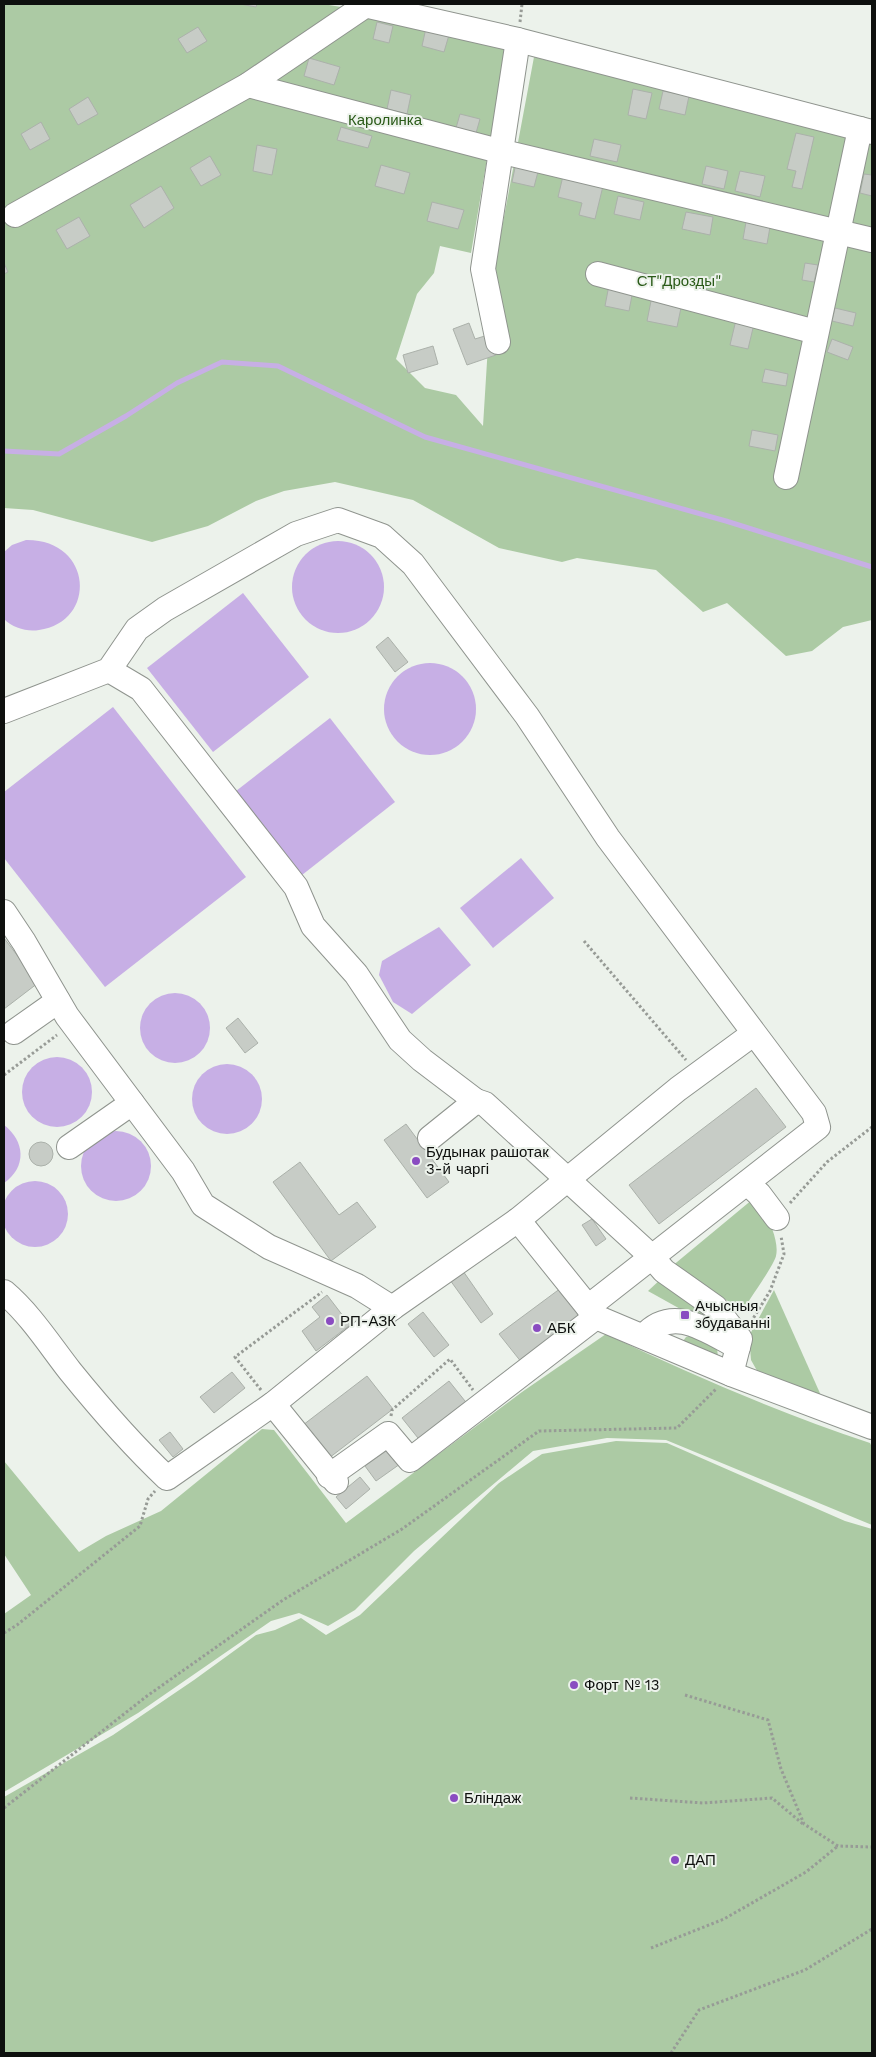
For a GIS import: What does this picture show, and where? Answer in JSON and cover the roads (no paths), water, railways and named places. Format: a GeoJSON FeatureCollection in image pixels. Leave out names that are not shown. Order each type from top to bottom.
{"type":"FeatureCollection","features":[{"type":"Feature","properties":{"kind":"street"},"geometry":{"type":"LineString","coordinates":[[15,215],[248,85],[363,4],[518,40],[866,131],[838,232],[786,478]]}},
{"type":"Feature","properties":{"kind":"street"},"geometry":{"type":"LineString","coordinates":[[498,342],[483,269],[499,151],[518,40]]}},
{"type":"Feature","properties":{"kind":"street"},"geometry":{"type":"LineString","coordinates":[[248,85],[499,151],[872,240]]}},
{"type":"Feature","properties":{"kind":"street"},"geometry":{"type":"LineString","coordinates":[[598,274],[816,332]]}},
{"type":"Feature","properties":{"kind":"street"},"geometry":{"type":"LineString","coordinates":[[4,711],[109,670],[137,629],[165,609],[296,534],[338,520],[382,536],[413,564],[527,716],[608,838],[752,1034],[814,1113],[818,1127],[651,1256],[598,1316],[410,1460],[388,1434],[332,1479],[273,1404]]}},
{"type":"Feature","properties":{"kind":"street"},"geometry":{"type":"LineString","coordinates":[[109,670],[141,689],[165,719],[296,887],[313,926],[356,974],[400,1040],[422,1060],[476,1101],[485,1104],[651,1256],[664,1271],[715,1307],[740,1339],[731,1374]]}},
{"type":"Feature","properties":{"kind":"street"},"geometry":{"type":"LineString","coordinates":[[4,912],[72,1023],[183,1171],[203,1205],[269,1247],[357,1286],[392,1308]]}},
{"type":"Feature","properties":{"kind":"street"},"geometry":{"type":"LineString","coordinates":[[14,1032],[58,1001]]}},
{"type":"Feature","properties":{"kind":"street"},"geometry":{"type":"LineString","coordinates":[[4,1292],[17,1303],[72,1373],[142,1454],[168,1478],[273,1404],[392,1308],[518,1220],[567,1178],[698,1074],[752,1034]]}},
{"type":"Feature","properties":{"kind":"street"},"geometry":{"type":"LineString","coordinates":[[430,1138],[476,1101]]}},
{"type":"Feature","properties":{"kind":"street"},"geometry":{"type":"LineString","coordinates":[[69,1147],[132,1103]]}},
{"type":"Feature","properties":{"kind":"street"},"geometry":{"type":"LineString","coordinates":[[747,1183],[759,1194],[777,1218]]}},
{"type":"Feature","properties":{"kind":"street"},"geometry":{"type":"LineString","coordinates":[[518,1220],[598,1316],[731,1374],[872,1426]]}},
{"type":"Feature","properties":{"kind":"street"},"geometry":{"type":"LineString","coordinates":[[644,1336],[650,1329],[665,1320],[689,1322],[738,1347]]}},
{"type":"Feature","properties":{"kind":"waterway"},"geometry":{"type":"LineString","coordinates":[[4,451],[59,454],[126,416],[177,383],[222,362],[278,366],[425,437],[726,521],[872,567]]}},
{"type":"Feature","properties":{"kind":"place","name":"Будынак рашотак 3-й чаргі"},"geometry":{"type":"Point","coordinates":[416,1161]}},
{"type":"Feature","properties":{"kind":"place","name":"Ачысныя збудаванні"},"geometry":{"type":"Point","coordinates":[685,1315]}},
{"type":"Feature","properties":{"kind":"place","name":"РП-АЗК"},"geometry":{"type":"Point","coordinates":[330,1321]}},
{"type":"Feature","properties":{"kind":"place","name":"АБК"},"geometry":{"type":"Point","coordinates":[537,1328]}},
{"type":"Feature","properties":{"kind":"place","name":"Форт № 13"},"geometry":{"type":"Point","coordinates":[574,1685]}},
{"type":"Feature","properties":{"kind":"place","name":"Бліндаж"},"geometry":{"type":"Point","coordinates":[454,1798]}},
{"type":"Feature","properties":{"kind":"place","name":"ДАП"},"geometry":{"type":"Point","coordinates":[675,1860]}},
{"type":"Feature","properties":{"kind":"park label","name":"Каролинка"},"geometry":{"type":"Point","coordinates":[385,120]}},
{"type":"Feature","properties":{"kind":"park label","name":"СТ\"Дрозды\""},"geometry":{"type":"Point","coordinates":[679,281]}}]}
